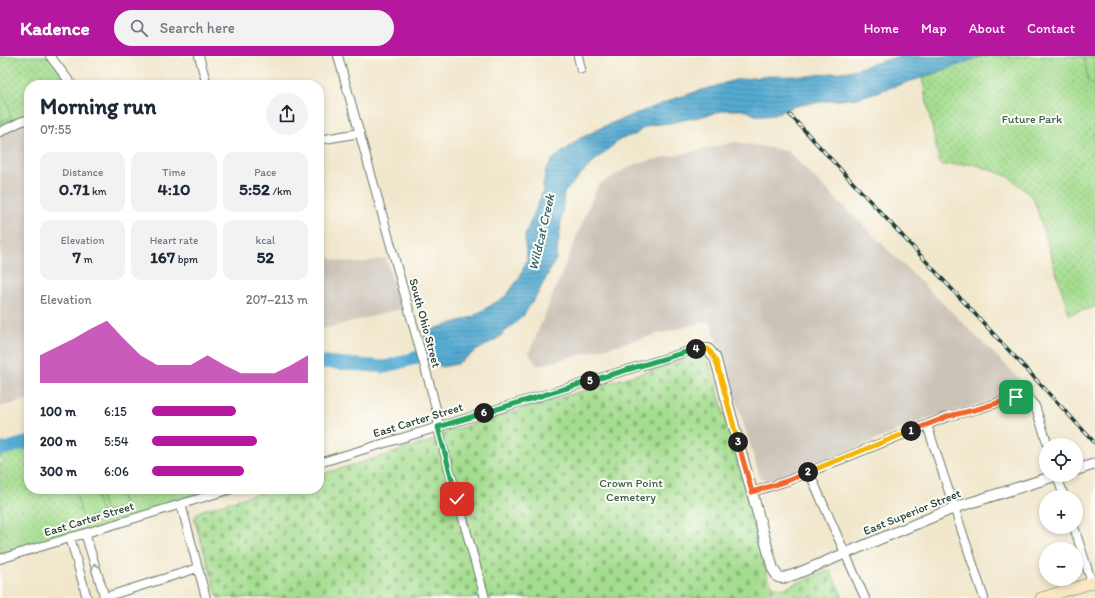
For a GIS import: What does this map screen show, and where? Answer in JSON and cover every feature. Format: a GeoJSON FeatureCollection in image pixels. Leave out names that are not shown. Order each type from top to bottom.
{"type":"FeatureCollection","features":[{"type":"Feature","properties":{"kind":"main road"},"geometry":{"type":"LineString","coordinates":[[1041,598],[1093,582]]}},
{"type":"Feature","properties":{"kind":"street"},"geometry":{"type":"LineString","coordinates":[[50,56],[68,80]]}},
{"type":"Feature","properties":{"kind":"street"},"geometry":{"type":"LineString","coordinates":[[199,56],[206,80]]}},
{"type":"Feature","properties":{"kind":"street","name":"South Ohio Street"},"geometry":{"type":"LineString","coordinates":[[338,56],[414,327],[438,416],[438,427],[485,598]]}},
{"type":"Feature","properties":{"kind":"street"},"geometry":{"type":"LineString","coordinates":[[578,56],[581,69]]}},
{"type":"Feature","properties":{"kind":"street"},"geometry":{"type":"LineString","coordinates":[[0,132],[24,120]]}},
{"type":"Feature","properties":{"kind":"street"},"geometry":{"type":"LineString","coordinates":[[324,139],[360,133]]}},
{"type":"Feature","properties":{"kind":"street","name":"East Carter Street"},"geometry":{"type":"LineString","coordinates":[[324,461],[696,349],[708,349]]}},
{"type":"Feature","properties":{"kind":"street"},"geometry":{"type":"LineString","coordinates":[[708,349],[717,364],[752,492],[787,481],[949,416],[1016,397],[1029,398],[1035,406],[1046,438]]}},
{"type":"Feature","properties":{"kind":"street"},"geometry":{"type":"LineString","coordinates":[[927,424],[984,598]]}},
{"type":"Feature","properties":{"kind":"street"},"geometry":{"type":"LineString","coordinates":[[1083,468],[1095,464]]}},
{"type":"Feature","properties":{"kind":"street"},"geometry":{"type":"LineString","coordinates":[[809,472],[865,598]]}},
{"type":"Feature","properties":{"kind":"street","name":"East Superior Street"},"geometry":{"type":"LineString","coordinates":[[752,492],[773,569],[778,577],[783,578],[796,574],[954,508],[1039,481]]}},
{"type":"Feature","properties":{"kind":"street","name":"East Carter Street"},"geometry":{"type":"LineString","coordinates":[[0,559],[214,494]]}},
{"type":"Feature","properties":{"kind":"street"},"geometry":{"type":"LineString","coordinates":[[181,504],[206,598]]}},
{"type":"Feature","properties":{"kind":"street"},"geometry":{"type":"LineString","coordinates":[[85,533],[104,598],[198,568]]}},
{"type":"Feature","properties":{"kind":"street"},"geometry":{"type":"LineString","coordinates":[[1076,534],[1093,582]]}},
{"type":"Feature","properties":{"kind":"street"},"geometry":{"type":"LineString","coordinates":[[70,538],[87,598]]}},
{"type":"Feature","properties":{"kind":"shaded area"},"geometry":{"type":"Polygon","coordinates":[[[24,121],[24,400],[0,407],[0,132],[24,121]]]}},
{"type":"Feature","properties":{"kind":"shaded area"},"geometry":{"type":"Polygon","coordinates":[[[736,142],[787,151],[1023,382],[1022,392],[924,420],[801,471],[766,481],[760,477],[728,373],[728,365],[716,340],[712,325],[708,321],[537,366],[529,353],[598,185],[635,164],[736,142]]]}},
{"type":"Feature","properties":{"kind":"shaded area"},"geometry":{"type":"Polygon","coordinates":[[[324,256],[339,261],[361,263],[386,258],[400,309],[324,329],[324,256]]]}},
{"type":"Feature","properties":{"kind":"green space"},"geometry":{"type":"Polygon","coordinates":[[[0,56],[50,56],[68,80],[24,80],[24,121],[0,132],[0,56]]]}},
{"type":"Feature","properties":{"kind":"green space","name":"Future Park"},"geometry":{"type":"Polygon","coordinates":[[[980,56],[1095,56],[1095,307],[1069,314],[1034,199],[1010,177],[974,164],[940,165],[922,78],[980,56]]]}},
{"type":"Feature","properties":{"kind":"green space"},"geometry":{"type":"Polygon","coordinates":[[[1095,57],[1095,83],[1089,84],[1084,58],[1095,57]]]}},
{"type":"Feature","properties":{"kind":"green space"},"geometry":{"type":"Polygon","coordinates":[[[0,92],[7,102],[11,118],[0,122],[0,92]]]}},
{"type":"Feature","properties":{"kind":"green space","name":"Crown Point Cemetery"},"geometry":{"type":"Polygon","coordinates":[[[701,355],[706,356],[709,360],[749,503],[768,580],[771,584],[782,589],[830,570],[843,598],[218,598],[194,518],[200,511],[256,494],[324,494],[324,473],[432,441],[447,432],[701,355]]]}},
{"type":"Feature","properties":{"kind":"green space"},"geometry":{"type":"Polygon","coordinates":[[[24,443],[24,494],[214,494],[0,559],[0,450],[24,443]]]}},
{"type":"Feature","properties":{"kind":"green space"},"geometry":{"type":"Polygon","coordinates":[[[76,494],[95,494],[101,514],[83,519],[76,494]]]}},
{"type":"Feature","properties":{"kind":"green space"},"geometry":{"type":"Polygon","coordinates":[[[101,494],[120,494],[124,507],[106,512],[101,494]]]}},
{"type":"Feature","properties":{"kind":"water"},"geometry":{"type":"Polygon","coordinates":[[[899,56],[983,56],[858,98],[810,103],[792,107],[774,115],[766,116],[755,115],[745,110],[726,110],[669,123],[651,125],[643,128],[635,135],[622,138],[581,174],[564,193],[556,259],[537,295],[523,316],[497,339],[457,364],[442,367],[434,363],[424,332],[472,317],[506,296],[520,277],[527,259],[525,235],[542,194],[546,169],[553,159],[579,139],[607,125],[679,97],[735,80],[769,76],[808,76],[849,71],[899,56]]]}},
{"type":"Feature","properties":{"kind":"waterway","name":"Wildcat Creek"},"geometry":{"type":"LineString","coordinates":[[324,362],[385,367],[448,348]]}},
{"type":"Feature","properties":{"kind":"waterway","name":"Wildcat Creek"},"geometry":{"type":"LineString","coordinates":[[0,450],[24,443]]}},
{"type":"Feature","properties":{"kind":"railway"},"geometry":{"type":"LineString","coordinates":[[790,115],[1095,443]]}},
{"type":"Feature","properties":{"kind":"route"},"geometry":{"type":"LineString","coordinates":[[457,499],[438,427],[701,348],[708,349],[717,364],[752,492],[787,481],[949,416],[1016,397]]}}]}
